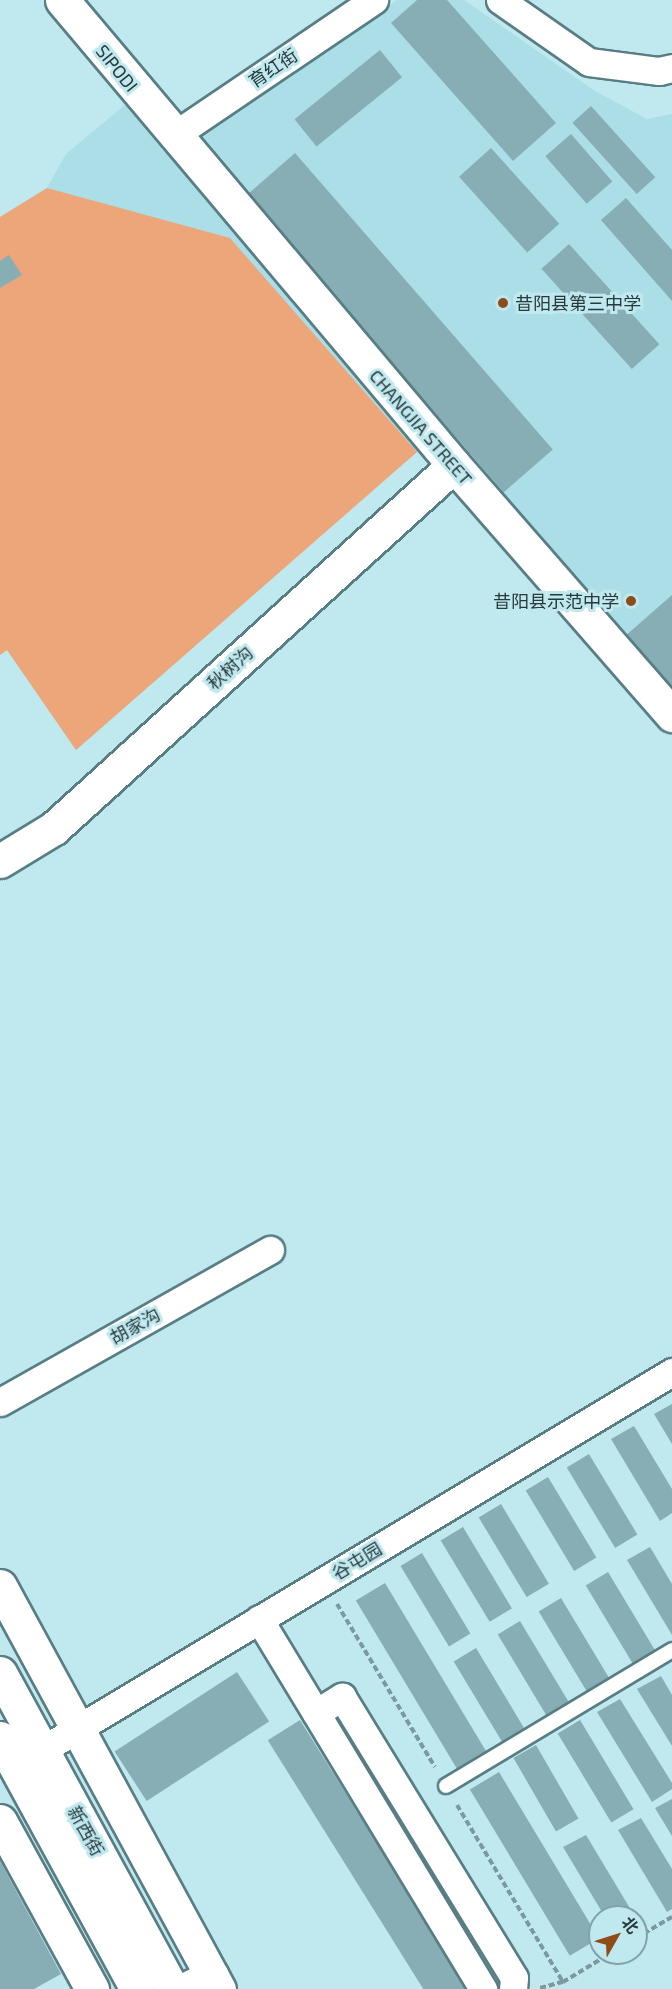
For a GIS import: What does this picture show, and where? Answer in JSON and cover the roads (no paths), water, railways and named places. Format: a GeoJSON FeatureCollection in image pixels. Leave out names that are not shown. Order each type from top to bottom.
{"type":"FeatureCollection","features":[{"type":"Feature","properties":{"kind":"street","name":"SIPODI"},"geometry":{"type":"LineString","coordinates":[[62,0],[173,136]]}},
{"type":"Feature","properties":{"kind":"street","name":"育红街"},"geometry":{"type":"LineString","coordinates":[[173,136],[374,0]]}},
{"type":"Feature","properties":{"kind":"street"},"geometry":{"type":"LineString","coordinates":[[500,0],[589,62],[659,71],[672,68]]}},
{"type":"Feature","properties":{"kind":"street","name":"CHANGJIA STREET"},"geometry":{"type":"LineString","coordinates":[[173,136],[454,465],[672,715]]}},
{"type":"Feature","properties":{"kind":"street","name":"秋树沟"},"geometry":{"type":"LineString","coordinates":[[0,861],[54,828],[454,465]]}},
{"type":"Feature","properties":{"kind":"street","name":"胡家沟"},"geometry":{"type":"LineString","coordinates":[[0,1402],[270,1250]]}},
{"type":"Feature","properties":{"kind":"street","name":"谷屯园"},"geometry":{"type":"LineString","coordinates":[[42,1750],[672,1372]]}},
{"type":"Feature","properties":{"kind":"street"},"geometry":{"type":"LineString","coordinates":[[0,1586],[206,1984]]}},
{"type":"Feature","properties":{"kind":"street"},"geometry":{"type":"LineString","coordinates":[[259,1619],[483,1989]]}},
{"type":"Feature","properties":{"kind":"street","name":"新西街"},"geometry":{"type":"LineString","coordinates":[[0,1673],[172,1989]]}},
{"type":"Feature","properties":{"kind":"street"},"geometry":{"type":"LineString","coordinates":[[316,1713],[342,1697],[514,1978],[513,1989]]}},
{"type":"Feature","properties":{"kind":"street","name":"新西街"},"geometry":{"type":"LineString","coordinates":[[1,1741],[137,1989]]}},
{"type":"Feature","properties":{"kind":"street"},"geometry":{"type":"LineString","coordinates":[[0,1821],[92,1989]]}},
{"type":"Feature","properties":{"kind":"lane"},"geometry":{"type":"LineString","coordinates":[[446,1786],[672,1650]]}},
{"type":"Feature","properties":{"kind":"place","name":"昔阳县第三中学"},"geometry":{"type":"Point","coordinates":[503,303]}},
{"type":"Feature","properties":{"kind":"place","name":"昔阳县示范中学"},"geometry":{"type":"Point","coordinates":[631,601]}}]}
